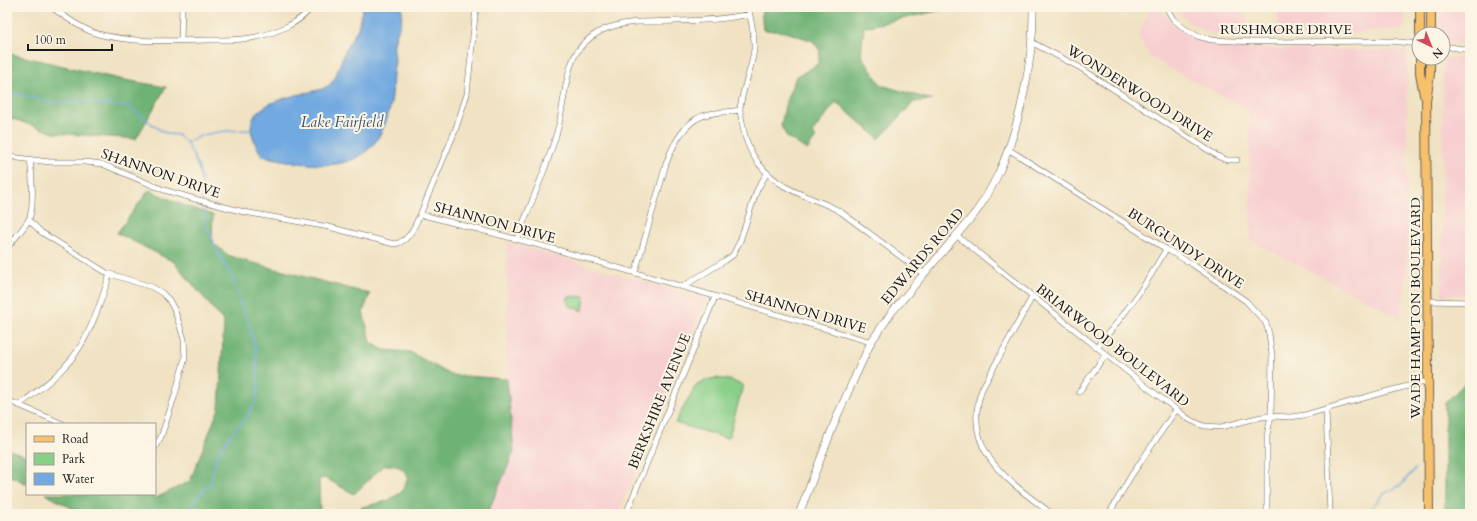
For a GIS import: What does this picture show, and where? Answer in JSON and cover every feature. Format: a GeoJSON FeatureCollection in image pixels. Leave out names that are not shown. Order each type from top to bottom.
{"type":"FeatureCollection","features":[{"type":"Feature","properties":{"kind":"main road"},"geometry":{"type":"LineString","coordinates":[[1420,7],[1420,26]]}},
{"type":"Feature","properties":{"kind":"main road"},"geometry":{"type":"LineString","coordinates":[[1431,7],[1431,26]]}},
{"type":"Feature","properties":{"kind":"main road","name":"WADE HAMPTON BOULEVARD"},"geometry":{"type":"LineString","coordinates":[[1420,66],[1426,101]]}},
{"type":"Feature","properties":{"kind":"main road","name":"WADE HAMPTON BOULEVARD"},"geometry":{"type":"LineString","coordinates":[[1429,514],[1426,101],[1430,66]]}},
{"type":"Feature","properties":{"kind":"street"},"geometry":{"type":"LineString","coordinates":[[51,7],[72,22],[99,34],[137,40],[181,41],[226,40],[255,37],[275,31],[296,21],[304,16],[311,7]]}},
{"type":"Feature","properties":{"kind":"street"},"geometry":{"type":"LineString","coordinates":[[181,41],[182,7]]}},
{"type":"Feature","properties":{"kind":"street"},"geometry":{"type":"LineString","coordinates":[[420,215],[456,131],[467,94],[476,7]]}},
{"type":"Feature","properties":{"kind":"street"},"geometry":{"type":"LineString","coordinates":[[748,7],[754,32],[754,49],[740,110],[742,126],[749,147],[757,161],[767,173],[777,181],[789,189],[841,212],[924,274]]}},
{"type":"Feature","properties":{"kind":"street","name":"EDWARDS ROAD"},"geometry":{"type":"LineString","coordinates":[[799,514],[838,414],[872,342],[892,312],[976,212],[988,194],[1000,171],[1008,149],[1025,87],[1031,42],[1033,7]]}},
{"type":"Feature","properties":{"kind":"street","name":"RUSHMORE DRIVE"},"geometry":{"type":"LineString","coordinates":[[1166,7],[1173,19],[1185,30],[1197,36],[1212,40],[1248,42],[1390,41],[1411,43]]}},
{"type":"Feature","properties":{"kind":"street"},"geometry":{"type":"LineString","coordinates":[[516,239],[552,150],[559,127],[571,65],[576,52],[582,46],[600,31],[619,25],[712,19],[750,14]]}},
{"type":"Feature","properties":{"kind":"street","name":"WONDERWOOD DRIVE"},"geometry":{"type":"LineString","coordinates":[[1031,42],[1079,66],[1219,157],[1227,160],[1237,160]]}},
{"type":"Feature","properties":{"kind":"street"},"geometry":{"type":"LineString","coordinates":[[1451,47],[1470,50]]}},
{"type":"Feature","properties":{"kind":"street"},"geometry":{"type":"LineString","coordinates":[[636,273],[666,164],[676,141],[688,126],[700,117],[710,114],[740,110]]}},
{"type":"Feature","properties":{"kind":"street","name":"BURGUNDY DRIVE"},"geometry":{"type":"LineString","coordinates":[[1008,149],[1192,264],[1246,301],[1266,323],[1272,355],[1271,416],[1267,435],[1267,514]]}},
{"type":"Feature","properties":{"kind":"street","name":"SHANNON DRIVE"},"geometry":{"type":"LineString","coordinates":[[7,154],[50,162],[86,162],[102,164],[164,190],[205,202],[244,212],[329,227],[394,244],[401,242],[408,237],[420,215],[516,239],[872,342]]}},
{"type":"Feature","properties":{"kind":"street"},"geometry":{"type":"LineString","coordinates":[[7,248],[29,220],[32,193],[30,159]]}},
{"type":"Feature","properties":{"kind":"street"},"geometry":{"type":"LineString","coordinates":[[682,287],[733,255],[740,241],[757,190],[767,173]]}},
{"type":"Feature","properties":{"kind":"street"},"geometry":{"type":"LineString","coordinates":[[29,220],[41,232],[110,274],[152,286],[169,300],[175,311],[184,339],[185,358],[179,383],[156,445]]}},
{"type":"Feature","properties":{"kind":"street","name":"BRIARWOOD BOULEVARD"},"geometry":{"type":"LineString","coordinates":[[956,235],[1032,297],[1194,423],[1214,428],[1261,417],[1290,417],[1326,410],[1366,397],[1428,381]]}},
{"type":"Feature","properties":{"kind":"street"},"geometry":{"type":"LineString","coordinates":[[1097,347],[1129,307],[1166,249]]}},
{"type":"Feature","properties":{"kind":"street"},"geometry":{"type":"LineString","coordinates":[[19,405],[57,374],[76,353],[98,307],[110,274]]}},
{"type":"Feature","properties":{"kind":"street","name":"BERKSHIRE AVENUE"},"geometry":{"type":"LineString","coordinates":[[626,514],[714,297]]}},
{"type":"Feature","properties":{"kind":"street"},"geometry":{"type":"LineString","coordinates":[[1032,297],[984,385],[978,401],[977,422],[982,446],[994,466],[1052,514]]}},
{"type":"Feature","properties":{"kind":"street"},"geometry":{"type":"LineString","coordinates":[[1428,301],[1470,302]]}},
{"type":"Feature","properties":{"kind":"street"},"geometry":{"type":"LineString","coordinates":[[1079,392],[1106,354]]}},
{"type":"Feature","properties":{"kind":"street"},"geometry":{"type":"LineString","coordinates":[[7,400],[61,423]]}},
{"type":"Feature","properties":{"kind":"street"},"geometry":{"type":"LineString","coordinates":[[1109,514],[1131,476],[1176,410]]}},
{"type":"Feature","properties":{"kind":"street"},"geometry":{"type":"LineString","coordinates":[[1326,410],[1330,514]]}},
{"type":"Feature","properties":{"kind":"shaded area"},"geometry":{"type":"Polygon","coordinates":[[[1151,7],[1161,7],[1163,12],[1175,27],[1193,38],[1227,46],[1251,48],[1407,51],[1407,263],[1401,318],[1251,241],[1249,110],[1151,58],[1138,37],[1151,7]]]}},
{"type":"Feature","properties":{"kind":"shaded area"},"geometry":{"type":"Polygon","coordinates":[[[1175,7],[1244,7],[1247,18],[1246,34],[1215,33],[1203,30],[1186,20],[1175,7]]]}},
{"type":"Feature","properties":{"kind":"shaded area"},"geometry":{"type":"Polygon","coordinates":[[[1278,7],[1405,7],[1404,29],[1332,35],[1279,35],[1278,7]]]}},
{"type":"Feature","properties":{"kind":"shaded area"},"geometry":{"type":"Polygon","coordinates":[[[1438,7],[1470,7],[1470,45],[1451,42],[1451,26],[1438,26],[1438,7]]]}},
{"type":"Feature","properties":{"kind":"shaded area"},"geometry":{"type":"Polygon","coordinates":[[[1451,58],[1470,59],[1470,295],[1442,295],[1443,66],[1451,66],[1451,58]]]}},
{"type":"Feature","properties":{"kind":"shaded area"},"geometry":{"type":"Polygon","coordinates":[[[507,242],[706,300],[618,514],[487,514],[514,452],[507,379],[507,242]]]}},
{"type":"Feature","properties":{"kind":"green space"},"geometry":{"type":"Polygon","coordinates":[[[761,7],[956,7],[864,27],[861,55],[881,85],[932,100],[914,102],[879,139],[836,102],[812,133],[816,137],[807,150],[787,137],[781,126],[786,101],[796,77],[818,64],[820,51],[813,41],[786,32],[763,30],[761,7]]]}},
{"type":"Feature","properties":{"kind":"green space"},"geometry":{"type":"Polygon","coordinates":[[[7,53],[119,79],[166,87],[136,139],[54,133],[7,117],[7,53]]]}},
{"type":"Feature","properties":{"kind":"green space"},"geometry":{"type":"Polygon","coordinates":[[[149,190],[183,205],[213,215],[212,242],[228,255],[370,294],[363,312],[371,342],[383,350],[410,352],[451,375],[507,379],[514,452],[487,514],[360,514],[362,507],[387,501],[402,492],[408,477],[406,473],[401,468],[388,465],[384,465],[354,494],[325,478],[319,479],[320,514],[83,514],[47,495],[147,495],[156,498],[190,481],[219,408],[224,322],[174,262],[117,233],[149,190]]]}},
{"type":"Feature","properties":{"kind":"green space"},"geometry":{"type":"Polygon","coordinates":[[[585,296],[583,311],[568,305],[568,297],[585,296]]]}},
{"type":"Feature","properties":{"kind":"green space"},"geometry":{"type":"Polygon","coordinates":[[[716,378],[729,380],[743,385],[729,437],[726,438],[675,423],[696,385],[705,380],[716,378]]]}},
{"type":"Feature","properties":{"kind":"green space"},"geometry":{"type":"Polygon","coordinates":[[[1470,378],[1470,514],[1460,514],[1445,509],[1445,403],[1470,378]]]}},
{"type":"Feature","properties":{"kind":"green space"},"geometry":{"type":"Polygon","coordinates":[[[7,449],[26,456],[26,484],[7,474],[7,449]]]}},
{"type":"Feature","properties":{"kind":"water","name":"Lake Fairfield"},"geometry":{"type":"Polygon","coordinates":[[[363,7],[402,7],[401,22],[394,43],[395,61],[391,103],[384,127],[373,145],[359,156],[344,162],[325,165],[285,161],[263,156],[258,149],[252,134],[252,123],[256,114],[276,101],[322,89],[330,85],[335,78],[345,51],[358,28],[363,7]]]}},
{"type":"Feature","properties":{"kind":"waterway"},"geometry":{"type":"LineString","coordinates":[[7,89],[14,93],[52,103],[86,102],[129,107],[160,130],[169,134],[178,135],[186,142],[194,157],[201,179],[205,222],[220,257],[231,276],[252,335],[256,351],[258,388],[256,401],[248,415],[229,437],[216,457],[211,482],[197,498],[189,514]]}},
{"type":"Feature","properties":{"kind":"waterway"},"geometry":{"type":"LineString","coordinates":[[187,142],[211,133],[253,130]]}},
{"type":"Feature","properties":{"kind":"waterway"},"geometry":{"type":"LineString","coordinates":[[1365,514],[1384,494],[1401,485],[1415,469]]}}]}
